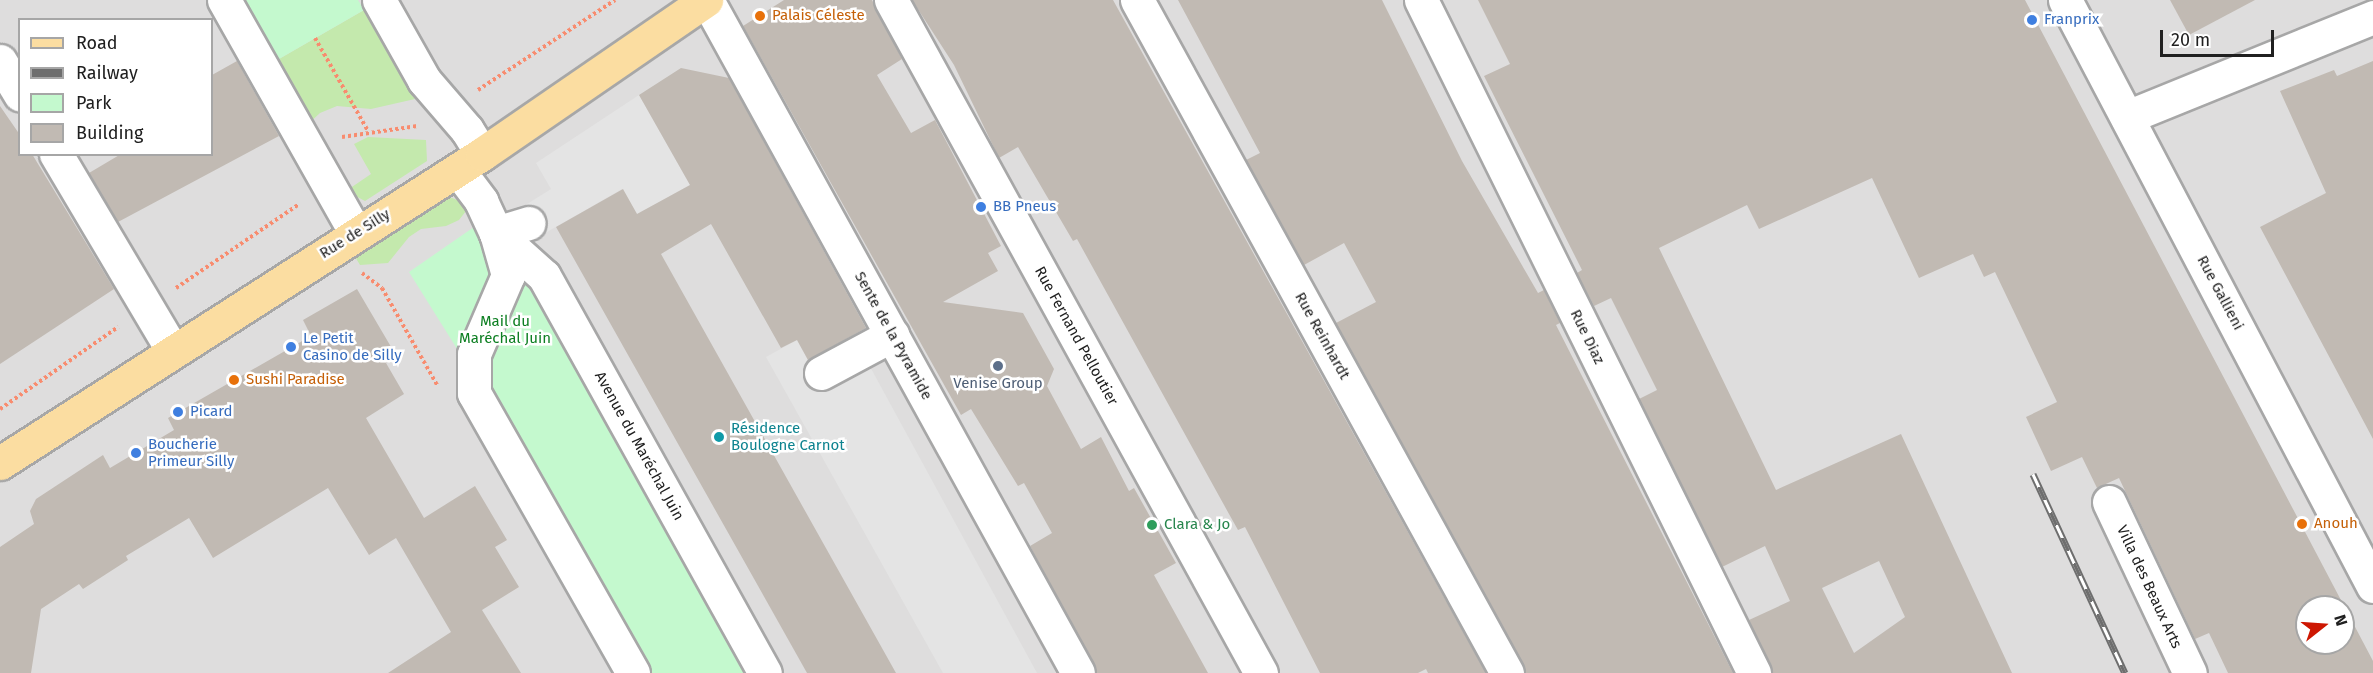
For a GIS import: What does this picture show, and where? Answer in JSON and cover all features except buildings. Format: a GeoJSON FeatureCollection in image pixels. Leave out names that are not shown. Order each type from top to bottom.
{"type":"FeatureCollection","features":[{"type":"Feature","properties":{"kind":"main road","name":"Rue de Silly"},"geometry":{"type":"LineString","coordinates":[[0,463],[470,162],[707,0]]}},
{"type":"Feature","properties":{"kind":"street"},"geometry":{"type":"LineString","coordinates":[[224,0],[356,233]]}},
{"type":"Feature","properties":{"kind":"street","name":"Avenue du Maréchal Juin"},"geometry":{"type":"LineString","coordinates":[[379,0],[424,80],[468,130],[470,162],[496,233],[508,275],[474,354],[474,393],[633,673]]}},
{"type":"Feature","properties":{"kind":"street","name":"Sente de la Pyramide"},"geometry":{"type":"LineString","coordinates":[[707,0],[1078,673]]}},
{"type":"Feature","properties":{"kind":"street","name":"Rue Fernand Pelloutier"},"geometry":{"type":"LineString","coordinates":[[891,0],[1261,673]]}},
{"type":"Feature","properties":{"kind":"street","name":"Rue Reinhardt"},"geometry":{"type":"LineString","coordinates":[[1137,0],[1507,673]]}},
{"type":"Feature","properties":{"kind":"street","name":"Rue Diaz"},"geometry":{"type":"LineString","coordinates":[[1421,0],[1754,673]]}},
{"type":"Feature","properties":{"kind":"street","name":"Rue Gallieni"},"geometry":{"type":"LineString","coordinates":[[2066,0],[2373,586]]}},
{"type":"Feature","properties":{"kind":"street"},"geometry":{"type":"LineString","coordinates":[[2127,117],[2373,17]]}},
{"type":"Feature","properties":{"kind":"street"},"geometry":{"type":"LineString","coordinates":[[0,61],[18,91]]}},
{"type":"Feature","properties":{"kind":"street"},"geometry":{"type":"LineString","coordinates":[[57,156],[173,351]]}},
{"type":"Feature","properties":{"kind":"street"},"geometry":{"type":"LineString","coordinates":[[496,233],[528,223]]}},
{"type":"Feature","properties":{"kind":"street","name":"Avenue du Maréchal Juin"},"geometry":{"type":"LineString","coordinates":[[496,233],[544,276],[765,673]]}},
{"type":"Feature","properties":{"kind":"street"},"geometry":{"type":"LineString","coordinates":[[821,373],[892,335]]}},
{"type":"Feature","properties":{"kind":"street","name":"Villa des Beaux Arts"},"geometry":{"type":"LineString","coordinates":[[2109,502],[2190,673]]}},
{"type":"Feature","properties":{"kind":"path"},"geometry":{"type":"LineString","coordinates":[[315,38],[368,131]]}},
{"type":"Feature","properties":{"kind":"shaded area"},"geometry":{"type":"Polygon","coordinates":[[[0,0],[2373,0],[2373,673],[0,673],[0,0]]]}},
{"type":"Feature","properties":{"kind":"shaded area"},"geometry":{"type":"Polygon","coordinates":[[[639,95],[690,185],[637,214],[622,189],[533,240],[524,206],[551,189],[536,163],[639,95]]]}},
{"type":"Feature","properties":{"kind":"shaded area"},"geometry":{"type":"Polygon","coordinates":[[[797,340],[810,364],[868,363],[1037,673],[943,673],[766,357],[797,340]]]}},
{"type":"Feature","properties":{"kind":"green space"},"geometry":{"type":"Polygon","coordinates":[[[236,0],[358,0],[364,10],[272,63],[236,0]]]}},
{"type":"Feature","properties":{"kind":"green space"},"geometry":{"type":"Polygon","coordinates":[[[364,10],[415,99],[371,109],[337,106],[320,113],[307,125],[272,63],[364,10]]]}},
{"type":"Feature","properties":{"kind":"green space"},"geometry":{"type":"Polygon","coordinates":[[[368,137],[426,140],[427,161],[365,201],[346,191],[371,174],[354,144],[368,137]]]}},
{"type":"Feature","properties":{"kind":"green space"},"geometry":{"type":"Polygon","coordinates":[[[445,195],[462,202],[466,211],[459,220],[446,226],[421,229],[409,237],[388,263],[360,265],[354,255],[445,195]]]}},
{"type":"Feature","properties":{"kind":"green space","name":"Mail du Maréchal Juin"},"geometry":{"type":"Polygon","coordinates":[[[474,227],[489,267],[538,285],[750,673],[643,673],[474,376],[409,272],[474,227]]]}},
{"type":"Feature","properties":{"kind":"railway"},"geometry":{"type":"LineString","coordinates":[[2033,474],[2125,673]]}},
{"type":"Feature","properties":{"kind":"place","name":"Palais Céleste"},"geometry":{"type":"Point","coordinates":[760,16]}},
{"type":"Feature","properties":{"kind":"place","name":"Franprix"},"geometry":{"type":"Point","coordinates":[2032,20]}},
{"type":"Feature","properties":{"kind":"place","name":"BB Pneus"},"geometry":{"type":"Point","coordinates":[981,207]}},
{"type":"Feature","properties":{"kind":"place","name":"Le Petit Casino de Silly"},"geometry":{"type":"Point","coordinates":[291,347]}},
{"type":"Feature","properties":{"kind":"place","name":"Venise Group"},"geometry":{"type":"Point","coordinates":[998,366]}},
{"type":"Feature","properties":{"kind":"place","name":"Sushi Paradise"},"geometry":{"type":"Point","coordinates":[234,380]}},
{"type":"Feature","properties":{"kind":"place","name":"Picard"},"geometry":{"type":"Point","coordinates":[178,412]}},
{"type":"Feature","properties":{"kind":"place","name":"Résidence Boulogne Carnot"},"geometry":{"type":"Point","coordinates":[719,437]}},
{"type":"Feature","properties":{"kind":"place","name":"Boucherie Primeur Silly"},"geometry":{"type":"Point","coordinates":[136,453]}},
{"type":"Feature","properties":{"kind":"place","name":"Anouh"},"geometry":{"type":"Point","coordinates":[2302,524]}},
{"type":"Feature","properties":{"kind":"place","name":"Clara & Jo"},"geometry":{"type":"Point","coordinates":[1152,525]}}]}
